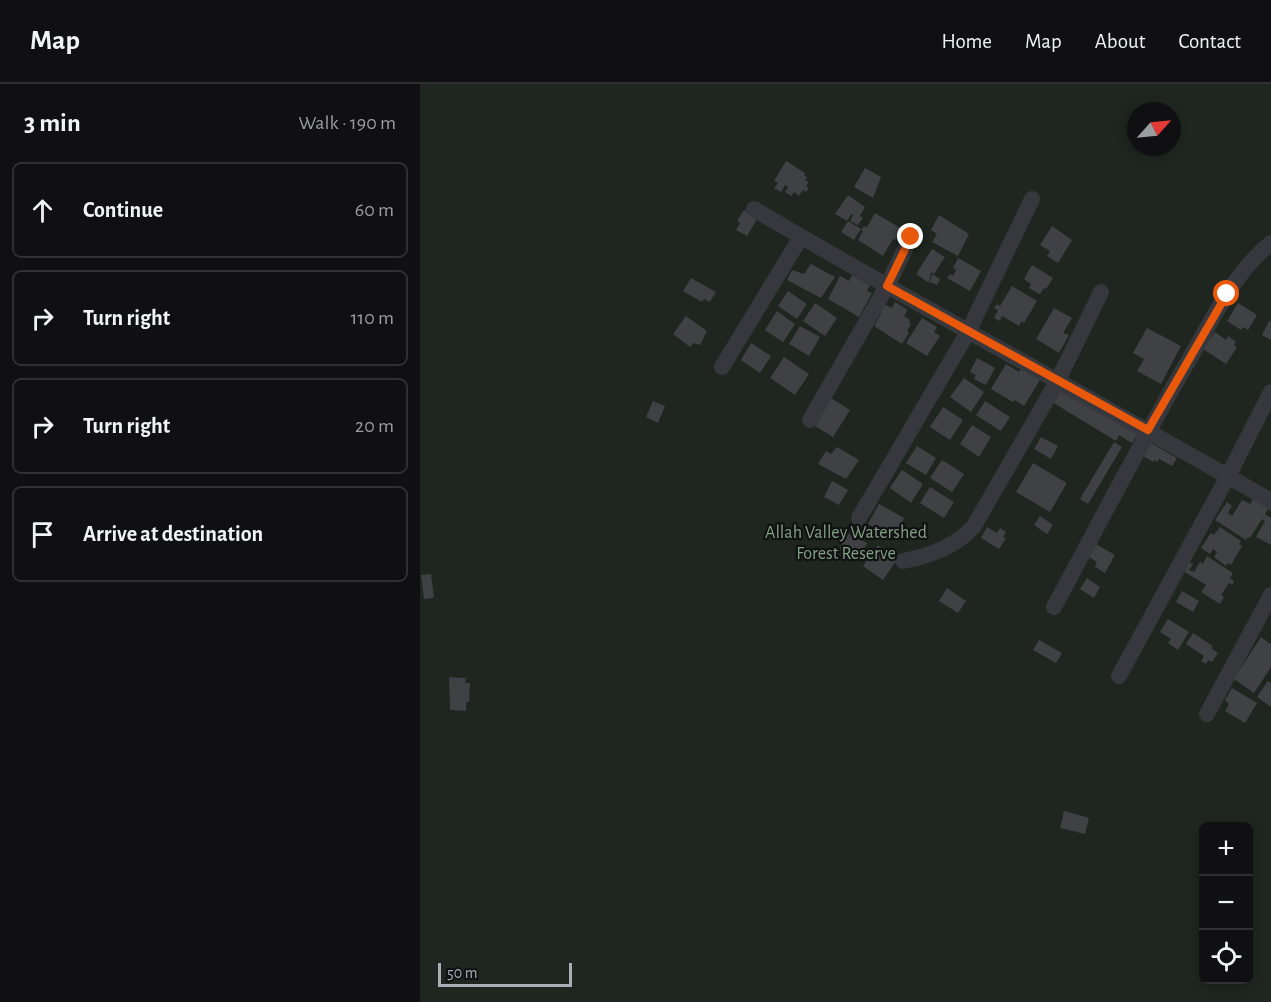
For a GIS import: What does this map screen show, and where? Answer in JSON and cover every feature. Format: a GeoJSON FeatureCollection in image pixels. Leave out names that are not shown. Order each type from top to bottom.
{"type":"FeatureCollection","features":[{"type":"Feature","properties":{"kind":"street"},"geometry":{"type":"LineString","coordinates":[[859,518],[968,332],[1032,199]]}},
{"type":"Feature","properties":{"kind":"street"},"geometry":{"type":"LineString","coordinates":[[754,209],[968,332],[1148,430],[1271,501]]}},
{"type":"Feature","properties":{"kind":"street"},"geometry":{"type":"LineString","coordinates":[[722,367],[801,237]]}},
{"type":"Feature","properties":{"kind":"street"},"geometry":{"type":"LineString","coordinates":[[810,420],[887,286],[911,237]]}},
{"type":"Feature","properties":{"kind":"street"},"geometry":{"type":"LineString","coordinates":[[1054,608],[1148,430],[1227,294],[1257,254],[1271,243]]}},
{"type":"Feature","properties":{"kind":"street"},"geometry":{"type":"LineString","coordinates":[[903,561],[942,550],[966,535],[974,526],[1058,380],[1101,292]]}},
{"type":"Feature","properties":{"kind":"street"},"geometry":{"type":"LineString","coordinates":[[1119,676],[1271,392]]}},
{"type":"Feature","properties":{"kind":"street"},"geometry":{"type":"LineString","coordinates":[[1207,714],[1271,595]]}},
{"type":"Feature","properties":{"kind":"green space","name":"Allah Valley Watershed Forest Reserve"},"geometry":{"type":"Polygon","coordinates":[[[420,84],[1271,84],[1271,1002],[420,1002],[420,84]]]}},
{"type":"Feature","properties":{"kind":"building"},"geometry":{"type":"Polygon","coordinates":[[[786,161],[805,173],[807,177],[805,180],[809,182],[806,186],[809,188],[806,192],[803,190],[799,196],[794,192],[791,196],[785,192],[788,187],[785,185],[781,192],[774,188],[778,183],[774,181],[786,161]]]}},
{"type":"Feature","properties":{"kind":"building"},"geometry":{"type":"Polygon","coordinates":[[[865,168],[881,177],[873,198],[854,187],[865,168]]]}},
{"type":"Feature","properties":{"kind":"building"},"geometry":{"type":"Polygon","coordinates":[[[848,195],[865,207],[860,216],[863,218],[858,225],[850,221],[853,215],[851,214],[847,221],[835,214],[848,195]]]}},
{"type":"Feature","properties":{"kind":"building"},"geometry":{"type":"Polygon","coordinates":[[[744,210],[757,219],[747,236],[736,230],[740,223],[737,221],[744,210]]]}},
{"type":"Feature","properties":{"kind":"building"},"geometry":{"type":"Polygon","coordinates":[[[875,213],[902,229],[883,256],[858,240],[863,231],[861,230],[864,226],[867,227],[875,213]]]}},
{"type":"Feature","properties":{"kind":"building"},"geometry":{"type":"Polygon","coordinates":[[[939,215],[969,234],[958,256],[932,242],[937,234],[931,230],[939,215]]]}},
{"type":"Feature","properties":{"kind":"building"},"geometry":{"type":"Polygon","coordinates":[[[848,221],[861,229],[854,240],[841,232],[848,221]]]}},
{"type":"Feature","properties":{"kind":"building"},"geometry":{"type":"Polygon","coordinates":[[[1052,226],[1072,240],[1058,263],[1047,256],[1050,251],[1040,245],[1052,226]]]}},
{"type":"Feature","properties":{"kind":"building"},"geometry":{"type":"Polygon","coordinates":[[[932,249],[945,257],[934,274],[931,272],[929,283],[916,274],[932,249]]]}},
{"type":"Feature","properties":{"kind":"building"},"geometry":{"type":"Polygon","coordinates":[[[958,258],[981,271],[970,291],[947,278],[950,274],[953,276],[956,270],[953,268],[958,258]]]}},
{"type":"Feature","properties":{"kind":"building"},"geometry":{"type":"Polygon","coordinates":[[[811,264],[835,277],[821,298],[787,280],[792,270],[804,274],[811,264]]]}},
{"type":"Feature","properties":{"kind":"building"},"geometry":{"type":"Polygon","coordinates":[[[1032,265],[1053,278],[1040,294],[1029,288],[1031,284],[1024,279],[1032,265]]]}},
{"type":"Feature","properties":{"kind":"building"},"geometry":{"type":"Polygon","coordinates":[[[932,274],[940,279],[937,285],[930,282],[932,274]]]}},
{"type":"Feature","properties":{"kind":"building"},"geometry":{"type":"Polygon","coordinates":[[[852,275],[870,285],[867,291],[872,293],[859,317],[828,299],[840,276],[849,281],[852,275]]]}},
{"type":"Feature","properties":{"kind":"building"},"geometry":{"type":"Polygon","coordinates":[[[691,278],[716,292],[710,302],[704,299],[702,302],[683,291],[691,278]]]}},
{"type":"Feature","properties":{"kind":"building"},"geometry":{"type":"Polygon","coordinates":[[[1012,286],[1037,301],[1024,323],[1022,321],[1019,326],[1002,316],[1000,321],[994,318],[998,310],[994,308],[997,304],[1000,306],[1012,286]]]}},
{"type":"Feature","properties":{"kind":"building"},"geometry":{"type":"Polygon","coordinates":[[[788,291],[807,304],[797,319],[778,306],[788,291]]]}},
{"type":"Feature","properties":{"kind":"building"},"geometry":{"type":"Polygon","coordinates":[[[895,302],[908,310],[904,316],[910,320],[911,324],[907,331],[909,333],[902,344],[874,326],[884,304],[892,308],[895,302]]]}},
{"type":"Feature","properties":{"kind":"building"},"geometry":{"type":"Polygon","coordinates":[[[815,303],[837,318],[825,336],[803,321],[815,303]]]}},
{"type":"Feature","properties":{"kind":"building"},"geometry":{"type":"Polygon","coordinates":[[[1238,303],[1257,315],[1248,330],[1243,327],[1241,330],[1227,321],[1238,303]]]}},
{"type":"Feature","properties":{"kind":"building"},"geometry":{"type":"Polygon","coordinates":[[[1054,308],[1072,318],[1063,333],[1069,335],[1059,353],[1036,339],[1054,308]]]}},
{"type":"Feature","properties":{"kind":"building"},"geometry":{"type":"Polygon","coordinates":[[[777,311],[795,324],[783,342],[765,330],[777,311]]]}},
{"type":"Feature","properties":{"kind":"building"},"geometry":{"type":"Polygon","coordinates":[[[686,316],[707,331],[700,345],[693,343],[690,347],[673,334],[686,316]]]}},
{"type":"Feature","properties":{"kind":"building"},"geometry":{"type":"Polygon","coordinates":[[[922,318],[937,327],[934,332],[940,336],[927,356],[906,343],[922,318]]]}},
{"type":"Feature","properties":{"kind":"building"},"geometry":{"type":"Polygon","coordinates":[[[1269,321],[1271,322],[1271,340],[1262,335],[1269,321]]]}},
{"type":"Feature","properties":{"kind":"building"},"geometry":{"type":"Polygon","coordinates":[[[800,326],[820,337],[809,356],[789,344],[800,326]]]}},
{"type":"Feature","properties":{"kind":"building"},"geometry":{"type":"Polygon","coordinates":[[[1147,328],[1181,346],[1161,384],[1137,371],[1144,359],[1133,353],[1147,328]]]}},
{"type":"Feature","properties":{"kind":"building"},"geometry":{"type":"Polygon","coordinates":[[[1215,332],[1226,340],[1228,336],[1236,342],[1234,345],[1237,347],[1226,364],[1203,349],[1215,332]]]}},
{"type":"Feature","properties":{"kind":"building"},"geometry":{"type":"Polygon","coordinates":[[[751,343],[771,356],[760,373],[741,360],[751,343]]]}},
{"type":"Feature","properties":{"kind":"building"},"geometry":{"type":"Polygon","coordinates":[[[784,357],[809,374],[795,395],[770,378],[784,357]]]}},
{"type":"Feature","properties":{"kind":"building"},"geometry":{"type":"Polygon","coordinates":[[[977,358],[995,368],[986,385],[974,379],[976,375],[970,372],[977,358]]]}},
{"type":"Feature","properties":{"kind":"building"},"geometry":{"type":"Polygon","coordinates":[[[1006,364],[1019,372],[1021,369],[1040,380],[1024,406],[991,389],[1006,364]]]}},
{"type":"Feature","properties":{"kind":"building"},"geometry":{"type":"Polygon","coordinates":[[[964,378],[984,392],[971,412],[950,397],[964,378]]]}},
{"type":"Feature","properties":{"kind":"building"},"geometry":{"type":"Polygon","coordinates":[[[1062,386],[1139,432],[1132,443],[1119,435],[1116,441],[1052,402],[1062,386]]]}},
{"type":"Feature","properties":{"kind":"building"},"geometry":{"type":"Polygon","coordinates":[[[831,398],[850,410],[833,437],[815,426],[831,398]]]}},
{"type":"Feature","properties":{"kind":"building"},"geometry":{"type":"Polygon","coordinates":[[[653,401],[665,406],[658,423],[646,417],[653,401]]]}},
{"type":"Feature","properties":{"kind":"building"},"geometry":{"type":"Polygon","coordinates":[[[985,401],[1010,417],[1001,431],[976,415],[985,401]]]}},
{"type":"Feature","properties":{"kind":"building"},"geometry":{"type":"Polygon","coordinates":[[[943,407],[963,420],[950,440],[930,427],[943,407]]]}},
{"type":"Feature","properties":{"kind":"building"},"geometry":{"type":"Polygon","coordinates":[[[972,425],[991,437],[979,457],[960,444],[972,425]]]}},
{"type":"Feature","properties":{"kind":"building"},"geometry":{"type":"Polygon","coordinates":[[[1041,437],[1058,446],[1051,459],[1034,449],[1041,437]]]}},
{"type":"Feature","properties":{"kind":"building"},"geometry":{"type":"Polygon","coordinates":[[[1114,442],[1122,447],[1088,504],[1080,499],[1114,442]]]}},
{"type":"Feature","properties":{"kind":"building"},"geometry":{"type":"Polygon","coordinates":[[[1151,443],[1177,458],[1172,466],[1159,459],[1153,462],[1143,456],[1151,443]]]}},
{"type":"Feature","properties":{"kind":"building"},"geometry":{"type":"Polygon","coordinates":[[[917,446],[936,458],[926,475],[906,463],[917,446]]]}},
{"type":"Feature","properties":{"kind":"building"},"geometry":{"type":"Polygon","coordinates":[[[837,447],[859,460],[846,479],[818,464],[826,451],[831,454],[837,447]]]}},
{"type":"Feature","properties":{"kind":"building"},"geometry":{"type":"Polygon","coordinates":[[[942,460],[964,474],[952,492],[930,478],[942,460]]]}},
{"type":"Feature","properties":{"kind":"building"},"geometry":{"type":"Polygon","coordinates":[[[1033,463],[1067,483],[1050,512],[1016,492],[1033,463]]]}},
{"type":"Feature","properties":{"kind":"building"},"geometry":{"type":"Polygon","coordinates":[[[902,470],[923,484],[911,503],[890,488],[902,470]]]}},
{"type":"Feature","properties":{"kind":"building"},"geometry":{"type":"Polygon","coordinates":[[[832,481],[848,490],[839,505],[824,497],[832,481]]]}},
{"type":"Feature","properties":{"kind":"building"},"geometry":{"type":"Polygon","coordinates":[[[930,487],[954,502],[944,518],[920,503],[930,487]]]}},
{"type":"Feature","properties":{"kind":"building"},"geometry":{"type":"Polygon","coordinates":[[[1254,498],[1271,503],[1271,511],[1268,509],[1265,514],[1271,518],[1271,545],[1256,537],[1265,521],[1262,519],[1250,538],[1246,540],[1215,520],[1227,502],[1232,506],[1228,513],[1232,516],[1242,500],[1250,504],[1254,498]]]}},
{"type":"Feature","properties":{"kind":"building"},"geometry":{"type":"Polygon","coordinates":[[[879,504],[904,518],[894,538],[868,524],[879,504]]]}},
{"type":"Feature","properties":{"kind":"building"},"geometry":{"type":"Polygon","coordinates":[[[1040,516],[1053,525],[1047,534],[1034,525],[1040,516]]]}},
{"type":"Feature","properties":{"kind":"building"},"geometry":{"type":"Polygon","coordinates":[[[987,527],[997,533],[1000,528],[1006,532],[1003,537],[1006,538],[999,549],[981,538],[987,527]]]}},
{"type":"Feature","properties":{"kind":"building"},"geometry":{"type":"Polygon","coordinates":[[[1220,527],[1241,541],[1239,544],[1242,546],[1231,565],[1228,563],[1226,566],[1214,557],[1217,552],[1213,549],[1210,554],[1201,548],[1211,533],[1214,535],[1220,527]]]}},
{"type":"Feature","properties":{"kind":"building"},"geometry":{"type":"Polygon","coordinates":[[[847,533],[867,543],[859,559],[839,550],[847,533]]]}},
{"type":"Feature","properties":{"kind":"building"},"geometry":{"type":"Polygon","coordinates":[[[1096,544],[1115,555],[1105,573],[1095,567],[1097,562],[1089,557],[1096,544]]]}},
{"type":"Feature","properties":{"kind":"building"},"geometry":{"type":"Polygon","coordinates":[[[878,545],[898,558],[883,580],[863,566],[878,545]]]}},
{"type":"Feature","properties":{"kind":"building"},"geometry":{"type":"Polygon","coordinates":[[[1207,556],[1233,573],[1230,578],[1234,581],[1232,585],[1229,583],[1221,595],[1224,597],[1220,604],[1201,592],[1206,585],[1183,571],[1189,562],[1193,564],[1189,570],[1194,572],[1200,562],[1203,564],[1207,556]]]}},
{"type":"Feature","properties":{"kind":"building"},"geometry":{"type":"Polygon","coordinates":[[[431,574],[434,598],[424,599],[421,575],[431,574]]]}},
{"type":"Feature","properties":{"kind":"building"},"geometry":{"type":"Polygon","coordinates":[[[1087,578],[1100,587],[1094,598],[1080,589],[1087,578]]]}},
{"type":"Feature","properties":{"kind":"building"},"geometry":{"type":"Polygon","coordinates":[[[947,588],[966,601],[958,613],[939,601],[947,588]]]}},
{"type":"Feature","properties":{"kind":"building"},"geometry":{"type":"Polygon","coordinates":[[[1182,591],[1199,601],[1193,612],[1176,602],[1182,591]]]}},
{"type":"Feature","properties":{"kind":"building"},"geometry":{"type":"Polygon","coordinates":[[[1168,619],[1189,632],[1178,650],[1168,643],[1171,639],[1160,632],[1168,619]]]}},
{"type":"Feature","properties":{"kind":"building"},"geometry":{"type":"Polygon","coordinates":[[[1193,633],[1213,646],[1211,648],[1218,653],[1212,662],[1208,660],[1206,664],[1201,661],[1204,656],[1186,644],[1193,633]]]}},
{"type":"Feature","properties":{"kind":"building"},"geometry":{"type":"Polygon","coordinates":[[[1261,637],[1271,644],[1271,667],[1254,693],[1234,679],[1261,637]]]}},
{"type":"Feature","properties":{"kind":"building"},"geometry":{"type":"Polygon","coordinates":[[[1039,640],[1062,653],[1056,663],[1033,650],[1039,640]]]}},
{"type":"Feature","properties":{"kind":"building"},"geometry":{"type":"Polygon","coordinates":[[[449,677],[466,678],[465,683],[470,683],[466,711],[450,710],[449,677]]]}},
{"type":"Feature","properties":{"kind":"building"},"geometry":{"type":"Polygon","coordinates":[[[1268,681],[1271,683],[1271,707],[1257,697],[1268,681]]]}},
{"type":"Feature","properties":{"kind":"building"},"geometry":{"type":"Polygon","coordinates":[[[1232,688],[1257,703],[1245,723],[1225,711],[1229,704],[1225,700],[1232,688]]]}},
{"type":"Feature","properties":{"kind":"building"},"geometry":{"type":"Polygon","coordinates":[[[1064,811],[1089,818],[1085,834],[1060,828],[1064,811]]]}},
{"type":"Feature","properties":{"kind":"route"},"geometry":{"type":"LineString","coordinates":[[911,237],[887,286],[1148,430],[1227,294]]}}]}
